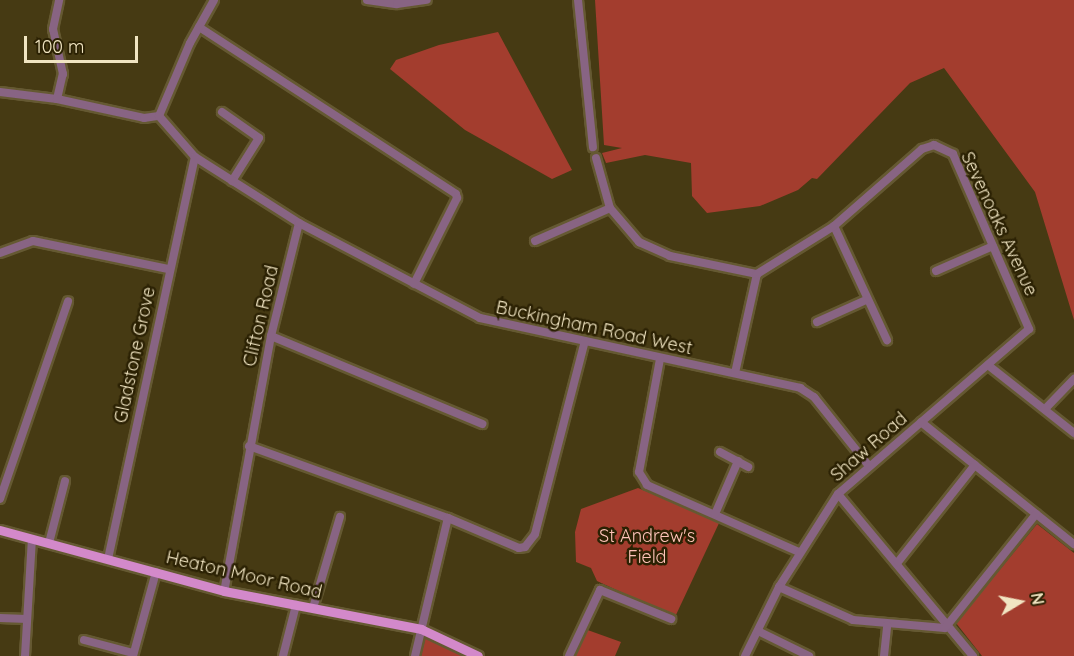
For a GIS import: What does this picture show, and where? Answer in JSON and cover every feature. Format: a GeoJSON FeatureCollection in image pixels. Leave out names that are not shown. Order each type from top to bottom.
{"type":"FeatureCollection","features":[{"type":"Feature","properties":{"kind":"main road","name":"Heaton Moor Road"},"geometry":{"type":"LineString","coordinates":[[0,530],[224,591],[421,629],[478,656]]}},
{"type":"Feature","properties":{"kind":"street"},"geometry":{"type":"LineString","coordinates":[[57,99],[63,74],[53,29],[59,0]]}},
{"type":"Feature","properties":{"kind":"street"},"geometry":{"type":"LineString","coordinates":[[159,116],[199,27],[214,0]]}},
{"type":"Feature","properties":{"kind":"street"},"geometry":{"type":"LineString","coordinates":[[368,0],[397,4],[427,0]]}},
{"type":"Feature","properties":{"kind":"street"},"geometry":{"type":"LineString","coordinates":[[579,0],[594,147]]}},
{"type":"Feature","properties":{"kind":"street"},"geometry":{"type":"LineString","coordinates":[[199,27],[456,194],[457,198],[414,284]]}},
{"type":"Feature","properties":{"kind":"street"},"geometry":{"type":"LineString","coordinates":[[0,92],[57,99],[144,118],[159,116]]}},
{"type":"Feature","properties":{"kind":"street"},"geometry":{"type":"LineString","coordinates":[[222,112],[259,138],[232,181]]}},
{"type":"Feature","properties":{"kind":"street"},"geometry":{"type":"LineString","coordinates":[[159,116],[195,157],[299,223]]}},
{"type":"Feature","properties":{"kind":"street","name":"Sevenoaks Avenue"},"geometry":{"type":"LineString","coordinates":[[757,274],[834,226],[910,158],[934,146],[953,154],[1028,322]]}},
{"type":"Feature","properties":{"kind":"street","name":"Gladstone Grove"},"geometry":{"type":"LineString","coordinates":[[108,559],[168,269],[195,157]]}},
{"type":"Feature","properties":{"kind":"street"},"geometry":{"type":"LineString","coordinates":[[596,158],[610,208],[631,236],[657,252],[757,274],[735,373]]}},
{"type":"Feature","properties":{"kind":"street"},"geometry":{"type":"LineString","coordinates":[[535,241],[610,208]]}},
{"type":"Feature","properties":{"kind":"street","name":"Buckingham Road West"},"geometry":{"type":"LineString","coordinates":[[299,223],[480,318],[800,388],[814,397],[868,465]]}},
{"type":"Feature","properties":{"kind":"street","name":"Clifton Road"},"geometry":{"type":"LineString","coordinates":[[224,591],[271,336],[299,223]]}},
{"type":"Feature","properties":{"kind":"street"},"geometry":{"type":"LineString","coordinates":[[834,226],[866,300],[887,340]]}},
{"type":"Feature","properties":{"kind":"street"},"geometry":{"type":"LineString","coordinates":[[0,253],[33,241],[168,269]]}},
{"type":"Feature","properties":{"kind":"street"},"geometry":{"type":"LineString","coordinates":[[936,271],[993,246]]}},
{"type":"Feature","properties":{"kind":"street"},"geometry":{"type":"LineString","coordinates":[[817,322],[866,300]]}},
{"type":"Feature","properties":{"kind":"street"},"geometry":{"type":"LineString","coordinates":[[0,499],[68,301]]}},
{"type":"Feature","properties":{"kind":"street","name":"Shaw Road"},"geometry":{"type":"LineString","coordinates":[[745,656],[799,552],[838,494],[868,465],[1024,334],[1028,322]]}},
{"type":"Feature","properties":{"kind":"street"},"geometry":{"type":"LineString","coordinates":[[271,336],[482,424]]}},
{"type":"Feature","properties":{"kind":"street"},"geometry":{"type":"LineString","coordinates":[[249,446],[448,518],[519,548],[533,542],[585,341]]}},
{"type":"Feature","properties":{"kind":"street"},"geometry":{"type":"LineString","coordinates":[[660,359],[639,472],[647,485],[799,552]]}},
{"type":"Feature","properties":{"kind":"street"},"geometry":{"type":"LineString","coordinates":[[988,365],[1074,433]]}},
{"type":"Feature","properties":{"kind":"street"},"geometry":{"type":"LineString","coordinates":[[1045,409],[1074,379]]}},
{"type":"Feature","properties":{"kind":"street"},"geometry":{"type":"LineString","coordinates":[[921,422],[1074,544]]}},
{"type":"Feature","properties":{"kind":"street"},"geometry":{"type":"LineString","coordinates":[[720,452],[748,467]]}},
{"type":"Feature","properties":{"kind":"street"},"geometry":{"type":"LineString","coordinates":[[715,514],[738,461]]}},
{"type":"Feature","properties":{"kind":"street"},"geometry":{"type":"LineString","coordinates":[[898,562],[975,465]]}},
{"type":"Feature","properties":{"kind":"street"},"geometry":{"type":"LineString","coordinates":[[49,543],[65,481]]}},
{"type":"Feature","properties":{"kind":"street"},"geometry":{"type":"LineString","coordinates":[[838,494],[898,562],[973,656]]}},
{"type":"Feature","properties":{"kind":"street"},"geometry":{"type":"LineString","coordinates":[[949,625],[1036,514]]}},
{"type":"Feature","properties":{"kind":"street"},"geometry":{"type":"LineString","coordinates":[[313,608],[340,517]]}},
{"type":"Feature","properties":{"kind":"street"},"geometry":{"type":"LineString","coordinates":[[415,656],[448,518]]}},
{"type":"Feature","properties":{"kind":"street"},"geometry":{"type":"LineString","coordinates":[[25,656],[32,539]]}},
{"type":"Feature","properties":{"kind":"street"},"geometry":{"type":"LineString","coordinates":[[84,640],[133,654],[156,572]]}},
{"type":"Feature","properties":{"kind":"street"},"geometry":{"type":"LineString","coordinates":[[779,587],[853,620],[887,625],[949,625]]}},
{"type":"Feature","properties":{"kind":"street"},"geometry":{"type":"LineString","coordinates":[[569,656],[600,590],[671,619]]}},
{"type":"Feature","properties":{"kind":"street"},"geometry":{"type":"LineString","coordinates":[[283,656],[296,605]]}},
{"type":"Feature","properties":{"kind":"street"},"geometry":{"type":"LineString","coordinates":[[0,618],[27,619]]}},
{"type":"Feature","properties":{"kind":"street"},"geometry":{"type":"LineString","coordinates":[[884,656],[887,625]]}},
{"type":"Feature","properties":{"kind":"street"},"geometry":{"type":"LineString","coordinates":[[758,631],[809,656]]}},
{"type":"Feature","properties":{"kind":"green space"},"geometry":{"type":"Polygon","coordinates":[[[595,0],[1074,0],[1074,320],[1035,192],[944,68],[910,83],[817,179],[812,178],[798,190],[760,206],[707,213],[692,196],[691,163],[645,155],[606,163],[602,153],[622,148],[604,145],[595,0]]]}},
{"type":"Feature","properties":{"kind":"green space"},"geometry":{"type":"Polygon","coordinates":[[[498,32],[572,170],[552,179],[465,130],[390,69],[396,60],[439,45],[498,32]]]}},
{"type":"Feature","properties":{"kind":"green space","name":"St Andrew's Field"},"geometry":{"type":"Polygon","coordinates":[[[638,488],[720,521],[675,617],[597,581],[591,568],[576,562],[575,532],[581,509],[638,488]]]}},
{"type":"Feature","properties":{"kind":"green space"},"geometry":{"type":"Polygon","coordinates":[[[1037,524],[1074,553],[1074,656],[982,656],[956,623],[1037,524]]]}},
{"type":"Feature","properties":{"kind":"green space"},"geometry":{"type":"Polygon","coordinates":[[[582,628],[621,642],[615,656],[571,656],[582,628]]]}},
{"type":"Feature","properties":{"kind":"green space"},"geometry":{"type":"Polygon","coordinates":[[[424,633],[470,656],[418,656],[424,633]]]}}]}
